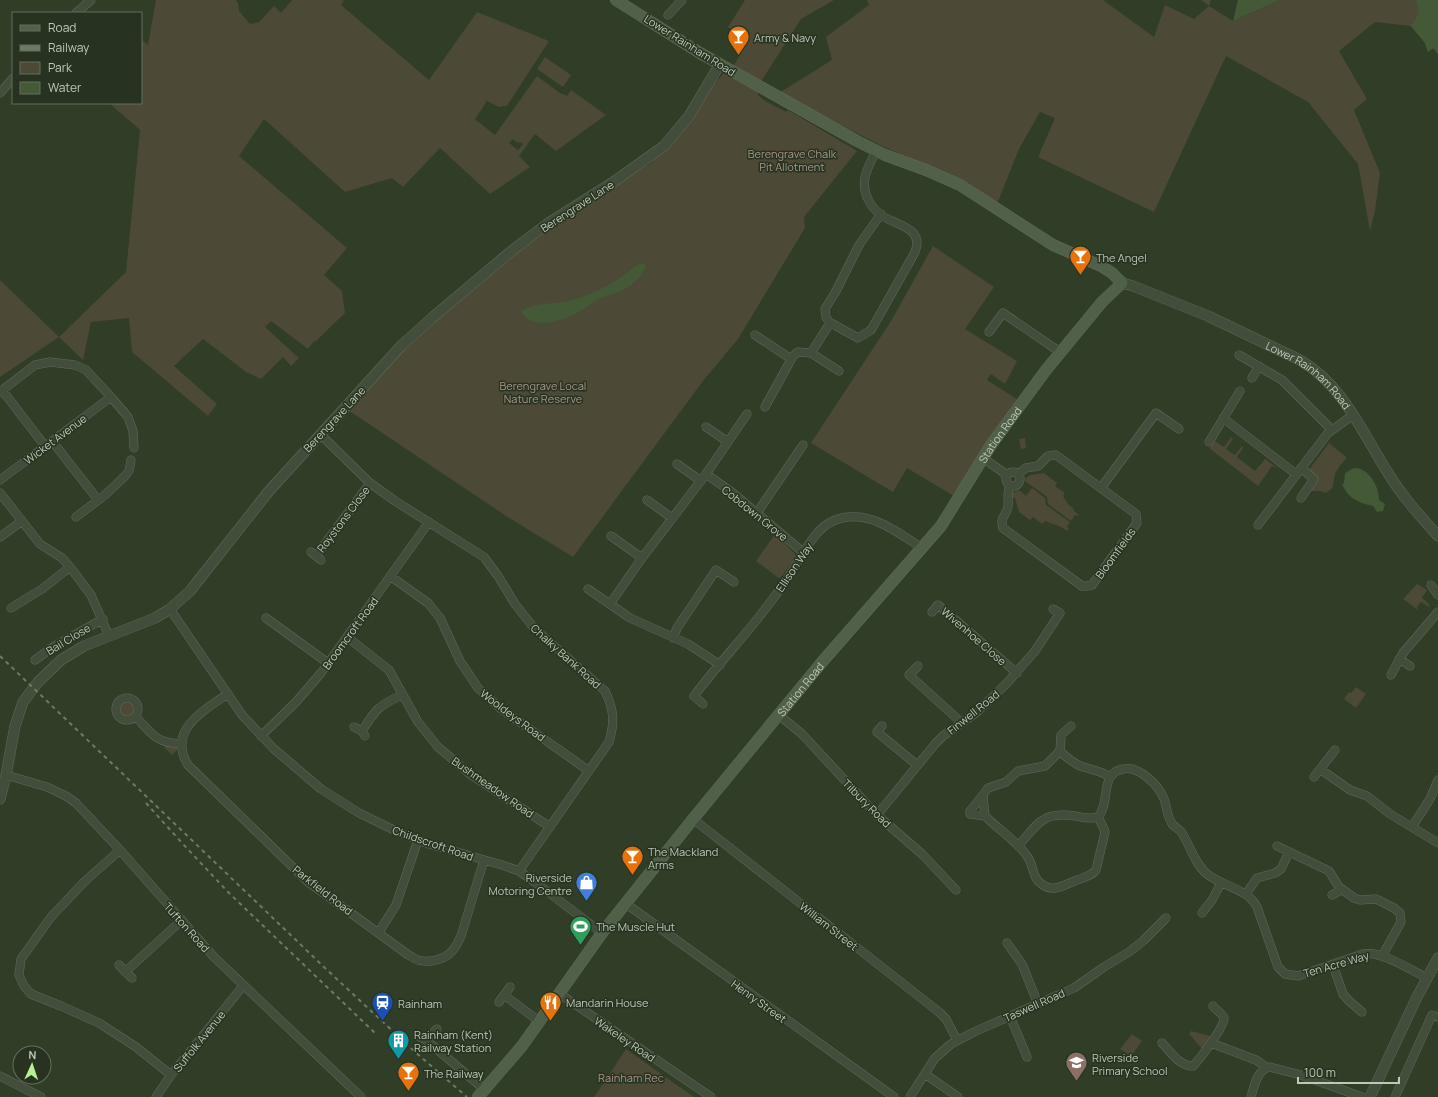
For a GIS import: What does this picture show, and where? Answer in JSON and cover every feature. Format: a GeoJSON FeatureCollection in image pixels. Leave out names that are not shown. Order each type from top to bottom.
{"type":"FeatureCollection","features":[{"type":"Feature","properties":{"kind":"main road","name":"Lower Rainham Road"},"geometry":{"type":"LineString","coordinates":[[616,0],[744,78],[876,151],[960,185],[983,198],[1049,243],[1101,266],[1112,273],[1122,283]]}},
{"type":"Feature","properties":{"kind":"main road","name":"Station Road"},"geometry":{"type":"LineString","coordinates":[[482,1094],[540,1022],[602,933],[625,903],[831,652],[941,526],[1000,433],[1060,352],[1102,302],[1122,283]]}},
{"type":"Feature","properties":{"kind":"street"},"geometry":{"type":"LineString","coordinates":[[77,12],[91,0]]}},
{"type":"Feature","properties":{"kind":"street"},"geometry":{"type":"LineString","coordinates":[[668,15],[682,0]]}},
{"type":"Feature","properties":{"kind":"street","name":"Berengrave Lane"},"geometry":{"type":"LineString","coordinates":[[0,799],[15,726],[23,702],[41,679],[61,660],[84,646],[154,618],[170,609],[190,591],[269,491],[402,345],[509,253],[547,224],[619,179],[664,146],[689,116],[720,64]]}},
{"type":"Feature","properties":{"kind":"street"},"geometry":{"type":"LineString","coordinates":[[0,93],[12,79]]}},
{"type":"Feature","properties":{"kind":"street"},"geometry":{"type":"LineString","coordinates":[[876,151],[866,172],[866,195],[871,205],[881,214],[902,224],[913,232],[918,241],[916,251],[871,330],[858,338],[830,323],[826,317],[825,309],[836,291],[859,245],[881,214]]}},
{"type":"Feature","properties":{"kind":"street","name":"Lower Rainham Road"},"geometry":{"type":"LineString","coordinates":[[1122,283],[1192,308],[1300,360],[1313,368],[1327,380],[1343,399],[1398,487],[1438,536]]}},
{"type":"Feature","properties":{"kind":"street"},"geometry":{"type":"LineString","coordinates":[[989,332],[1003,313],[1060,352]]}},
{"type":"Feature","properties":{"kind":"street"},"geometry":{"type":"LineString","coordinates":[[811,352],[830,323]]}},
{"type":"Feature","properties":{"kind":"street"},"geometry":{"type":"LineString","coordinates":[[755,335],[791,359]]}},
{"type":"Feature","properties":{"kind":"street"},"geometry":{"type":"LineString","coordinates":[[765,407],[791,359],[798,352],[811,352],[839,371]]}},
{"type":"Feature","properties":{"kind":"street"},"geometry":{"type":"LineString","coordinates":[[1239,355],[1286,384],[1331,430]]}},
{"type":"Feature","properties":{"kind":"street"},"geometry":{"type":"LineString","coordinates":[[98,500],[1,391],[35,365],[50,362],[75,365],[86,370],[128,417],[133,431],[134,448]]}},
{"type":"Feature","properties":{"kind":"street"},"geometry":{"type":"LineString","coordinates":[[1252,378],[1259,366]]}},
{"type":"Feature","properties":{"kind":"street"},"geometry":{"type":"LineString","coordinates":[[1209,442],[1240,392]]}},
{"type":"Feature","properties":{"kind":"street","name":"Wicket Avenue"},"geometry":{"type":"LineString","coordinates":[[0,480],[111,397]]}},
{"type":"Feature","properties":{"kind":"street"},"geometry":{"type":"LineString","coordinates":[[1101,488],[1156,413],[1179,429]]}},
{"type":"Feature","properties":{"kind":"street"},"geometry":{"type":"LineString","coordinates":[[610,604],[642,558],[703,478],[747,414]]}},
{"type":"Feature","properties":{"kind":"street"},"geometry":{"type":"LineString","coordinates":[[1258,525],[1331,430],[1353,415]]}},
{"type":"Feature","properties":{"kind":"street"},"geometry":{"type":"LineString","coordinates":[[1224,418],[1314,480],[1300,498]]}},
{"type":"Feature","properties":{"kind":"street"},"geometry":{"type":"LineString","coordinates":[[706,427],[728,442]]}},
{"type":"Feature","properties":{"kind":"street","name":"Chalky Bank Road"},"geometry":{"type":"LineString","coordinates":[[321,435],[370,483],[484,557],[498,576],[515,604],[534,628],[605,691],[610,701],[613,715],[613,729],[609,742],[519,871]]}},
{"type":"Feature","properties":{"kind":"street"},"geometry":{"type":"LineString","coordinates":[[758,513],[804,445]]}},
{"type":"Feature","properties":{"kind":"street","name":"Bloomfields"},"geometry":{"type":"LineString","coordinates":[[1010,486],[1007,495],[1008,507],[1002,518],[1003,528],[1082,586],[1092,584],[1137,523],[1136,514],[1056,455],[1048,456],[1038,466],[1026,468],[1018,474]]}},
{"type":"Feature","properties":{"kind":"street"},"geometry":{"type":"LineString","coordinates":[[983,458],[1007,475]]}},
{"type":"Feature","properties":{"kind":"street"},"geometry":{"type":"LineString","coordinates":[[76,517],[126,476],[129,471],[131,460]]}},
{"type":"Feature","properties":{"kind":"street","name":"Cobdown Grove"},"geometry":{"type":"LineString","coordinates":[[677,464],[733,493],[804,553]]}},
{"type":"Feature","properties":{"kind":"street","name":"Bloomfields"},"geometry":{"type":"LineString","coordinates":[[1010,486],[1006,481],[1007,475],[1012,472],[1018,474]]}},
{"type":"Feature","properties":{"kind":"street","name":"Bloomfields"},"geometry":{"type":"LineString","coordinates":[[1010,486],[1019,484],[1020,478],[1018,474]]}},
{"type":"Feature","properties":{"kind":"street","name":"Roystons Close"},"geometry":{"type":"LineString","coordinates":[[316,556],[370,483]]}},
{"type":"Feature","properties":{"kind":"street"},"geometry":{"type":"LineString","coordinates":[[0,493],[40,544],[62,558],[70,567],[91,595],[103,619],[109,636]]}},
{"type":"Feature","properties":{"kind":"street"},"geometry":{"type":"LineString","coordinates":[[647,500],[672,518]]}},
{"type":"Feature","properties":{"kind":"street","name":"Ellison Way"},"geometry":{"type":"LineString","coordinates":[[703,704],[694,696],[696,693],[768,605],[818,532],[829,523],[842,518],[857,516],[873,520],[922,548]]}},
{"type":"Feature","properties":{"kind":"street"},"geometry":{"type":"LineString","coordinates":[[0,537],[22,521]]}},
{"type":"Feature","properties":{"kind":"street","name":"Broomcroft Road"},"geometry":{"type":"LineString","coordinates":[[261,736],[296,702],[328,663],[429,522]]}},
{"type":"Feature","properties":{"kind":"street"},"geometry":{"type":"LineString","coordinates":[[611,548],[614,538],[642,558]]}},
{"type":"Feature","properties":{"kind":"street"},"geometry":{"type":"LineString","coordinates":[[11,608],[42,588],[70,567]]}},
{"type":"Feature","properties":{"kind":"street"},"geometry":{"type":"LineString","coordinates":[[673,638],[677,628],[716,570],[734,582]]}},
{"type":"Feature","properties":{"kind":"street","name":"Wooldeys Road"},"geometry":{"type":"LineString","coordinates":[[390,576],[428,604],[440,618],[460,662],[478,688],[500,708],[589,771]]}},
{"type":"Feature","properties":{"kind":"street"},"geometry":{"type":"LineString","coordinates":[[1431,585],[1438,595]]}},
{"type":"Feature","properties":{"kind":"street"},"geometry":{"type":"LineString","coordinates":[[588,589],[636,621],[694,648],[720,665]]}},
{"type":"Feature","properties":{"kind":"street","name":"Wivenhoe Close"},"geometry":{"type":"LineString","coordinates":[[932,612],[938,605],[1017,672]]}},
{"type":"Feature","properties":{"kind":"street","name":"Childscroft Road"},"geometry":{"type":"LineString","coordinates":[[170,609],[242,714],[261,736],[294,768],[335,798],[375,822],[418,840],[519,871],[602,933]]}},
{"type":"Feature","properties":{"kind":"street","name":"Finwell Road"},"geometry":{"type":"LineString","coordinates":[[877,815],[939,740],[987,703],[1035,651],[1060,613],[1053,609]]}},
{"type":"Feature","properties":{"kind":"street"},"geometry":{"type":"LineString","coordinates":[[1391,675],[1399,659],[1438,612]]}},
{"type":"Feature","properties":{"kind":"street"},"geometry":{"type":"LineString","coordinates":[[267,618],[328,663]]}},
{"type":"Feature","properties":{"kind":"street","name":"Bail Close"},"geometry":{"type":"LineString","coordinates":[[34,660],[53,647],[103,619]]}},
{"type":"Feature","properties":{"kind":"street","name":"Bushmeadow Road"},"geometry":{"type":"LineString","coordinates":[[347,637],[389,670],[418,722],[438,747],[470,774],[550,827]]}},
{"type":"Feature","properties":{"kind":"street"},"geometry":{"type":"LineString","coordinates":[[1399,659],[1410,666]]}},
{"type":"Feature","properties":{"kind":"street"},"geometry":{"type":"LineString","coordinates":[[918,666],[910,675],[955,714],[962,723]]}},
{"type":"Feature","properties":{"kind":"street"},"geometry":{"type":"LineString","coordinates":[[136,717],[160,740],[167,743],[182,744],[185,730],[193,719],[228,694]]}},
{"type":"Feature","properties":{"kind":"street"},"geometry":{"type":"LineString","coordinates":[[360,732],[373,713],[382,705],[402,695]]}},
{"type":"Feature","properties":{"kind":"street","name":"Tilbury Road"},"geometry":{"type":"LineString","coordinates":[[779,715],[802,734],[877,815],[922,854],[956,890]]}},
{"type":"Feature","properties":{"kind":"street"},"geometry":{"type":"LineString","coordinates":[[882,726],[877,732],[917,765]]}},
{"type":"Feature","properties":{"kind":"street"},"geometry":{"type":"LineString","coordinates":[[1071,726],[1061,735],[1060,751],[1045,766],[1018,771],[1006,782],[988,788],[970,811],[970,814],[985,816],[1028,856],[1036,878],[1045,886],[1056,888],[1089,876],[1096,870],[1105,832],[1098,817]]}},
{"type":"Feature","properties":{"kind":"street","name":"Parkfield Road"},"geometry":{"type":"LineString","coordinates":[[182,744],[183,754],[188,765],[307,881],[379,932],[407,954],[418,960],[429,961],[440,958],[450,954],[456,947],[461,936],[484,860]]}},
{"type":"Feature","properties":{"kind":"street"},"geometry":{"type":"LineString","coordinates":[[1314,777],[1335,750]]}},
{"type":"Feature","properties":{"kind":"street"},"geometry":{"type":"LineString","coordinates":[[1018,846],[1042,821],[1051,816],[1060,814],[1091,818],[1098,817],[1103,809],[1107,785],[1110,777],[1099,771],[1075,764],[1060,751]]}},
{"type":"Feature","properties":{"kind":"street","name":"Ten Acre Way"},"geometry":{"type":"LineString","coordinates":[[1110,777],[1119,770],[1126,768],[1136,770],[1148,779],[1162,793],[1171,822],[1182,832],[1203,870],[1222,883],[1246,894],[1257,907],[1272,955],[1278,967],[1283,972],[1289,975],[1298,976],[1368,953],[1382,956],[1427,978]]}},
{"type":"Feature","properties":{"kind":"street"},"geometry":{"type":"LineString","coordinates":[[1320,769],[1350,790],[1367,796],[1390,814],[1438,843]]}},
{"type":"Feature","properties":{"kind":"street","name":"Tufton Road"},"geometry":{"type":"LineString","coordinates":[[6,775],[47,787],[66,796],[84,810],[214,957],[361,1097]]}},
{"type":"Feature","properties":{"kind":"street"},"geometry":{"type":"LineString","coordinates":[[1412,828],[1430,799],[1438,780]]}},
{"type":"Feature","properties":{"kind":"street"},"geometry":{"type":"LineString","coordinates":[[983,795],[985,816]]}},
{"type":"Feature","properties":{"kind":"street","name":"William Street"},"geometry":{"type":"LineString","coordinates":[[693,819],[939,1012],[946,1019],[957,1040]]}},
{"type":"Feature","properties":{"kind":"street"},"geometry":{"type":"LineString","coordinates":[[379,932],[396,905],[418,840]]}},
{"type":"Feature","properties":{"kind":"street"},"geometry":{"type":"LineString","coordinates":[[1277,846],[1329,871],[1341,890],[1357,899],[1376,899],[1394,908],[1400,913],[1400,925],[1382,956]]}},
{"type":"Feature","properties":{"kind":"street"},"geometry":{"type":"LineString","coordinates":[[120,850],[85,880],[51,917],[21,959],[20,975],[24,986],[31,994],[99,1023],[136,1047],[171,1075]]}},
{"type":"Feature","properties":{"kind":"street"},"geometry":{"type":"LineString","coordinates":[[1246,894],[1257,878],[1275,873],[1281,869],[1289,852]]}},
{"type":"Feature","properties":{"kind":"street"},"geometry":{"type":"LineString","coordinates":[[1202,913],[1222,883]]}},
{"type":"Feature","properties":{"kind":"street"},"geometry":{"type":"LineString","coordinates":[[1332,895],[1341,890]]}},
{"type":"Feature","properties":{"kind":"street","name":"Henry Street"},"geometry":{"type":"LineString","coordinates":[[625,903],[894,1097]]}},
{"type":"Feature","properties":{"kind":"street","name":"Taswell Road"},"geometry":{"type":"LineString","coordinates":[[910,1097],[940,1053],[957,1040],[1074,988],[1143,941],[1166,918]]}},
{"type":"Feature","properties":{"kind":"street"},"geometry":{"type":"LineString","coordinates":[[125,972],[182,920]]}},
{"type":"Feature","properties":{"kind":"street"},"geometry":{"type":"LineString","coordinates":[[1007,943],[1022,964],[1038,1004]]}},
{"type":"Feature","properties":{"kind":"street"},"geometry":{"type":"LineString","coordinates":[[1370,1097],[1438,958]]}},
{"type":"Feature","properties":{"kind":"street"},"geometry":{"type":"LineString","coordinates":[[119,965],[132,978]]}},
{"type":"Feature","properties":{"kind":"street"},"geometry":{"type":"LineString","coordinates":[[1333,965],[1343,994],[1354,1000],[1362,1012]]}},
{"type":"Feature","properties":{"kind":"street","name":"Suffolk Avenue"},"geometry":{"type":"LineString","coordinates":[[156,1097],[171,1075],[243,986]]}},
{"type":"Feature","properties":{"kind":"street"},"geometry":{"type":"LineString","coordinates":[[499,1002],[510,987]]}},
{"type":"Feature","properties":{"kind":"street","name":"Wakeley Road"},"geometry":{"type":"LineString","coordinates":[[560,994],[711,1097]]}},
{"type":"Feature","properties":{"kind":"street"},"geometry":{"type":"LineString","coordinates":[[504,995],[540,1022]]}},
{"type":"Feature","properties":{"kind":"street"},"geometry":{"type":"LineString","coordinates":[[1162,1043],[1181,1063],[1187,1066],[1193,1066],[1211,1043],[1224,1019],[1213,1006]]}},
{"type":"Feature","properties":{"kind":"street"},"geometry":{"type":"LineString","coordinates":[[1395,1097],[1432,1015],[1438,1017]]}},
{"type":"Feature","properties":{"kind":"street"},"geometry":{"type":"LineString","coordinates":[[1010,1016],[1027,1057]]}},
{"type":"Feature","properties":{"kind":"street"},"geometry":{"type":"LineString","coordinates":[[437,1029],[422,1038],[482,1094]]}},
{"type":"Feature","properties":{"kind":"street"},"geometry":{"type":"LineString","coordinates":[[1211,1043],[1256,1060],[1266,1067],[1272,1067],[1301,1075],[1362,1097]]}},
{"type":"Feature","properties":{"kind":"street"},"geometry":{"type":"LineString","coordinates":[[1250,1097],[1260,1073],[1266,1067]]}},
{"type":"Feature","properties":{"kind":"street"},"geometry":{"type":"LineString","coordinates":[[925,1074],[958,1097]]}},
{"type":"Feature","properties":{"kind":"street"},"geometry":{"type":"LineString","coordinates":[[0,1076],[41,1097]]}},
{"type":"Feature","properties":{"kind":"green space"},"geometry":{"type":"Polygon","coordinates":[[[156,0],[236,0],[239,11],[250,24],[259,22],[274,6],[281,13],[292,0],[344,0],[341,5],[429,80],[477,12],[549,41],[507,106],[499,107],[487,101],[475,119],[495,135],[537,76],[560,93],[567,96],[571,90],[606,115],[556,151],[535,134],[519,156],[530,167],[490,194],[440,148],[403,187],[392,178],[345,192],[264,119],[239,156],[347,248],[324,275],[342,291],[345,313],[315,342],[314,341],[308,349],[271,321],[265,327],[299,358],[291,366],[283,357],[261,379],[246,372],[203,339],[174,366],[217,404],[208,416],[132,352],[129,318],[91,322],[83,360],[59,337],[126,272],[140,130],[110,104],[142,104],[142,40],[148,45],[156,0]],[[513,139],[509,143],[518,150],[523,144],[520,142],[518,143],[513,139]]]}},
{"type":"Feature","properties":{"kind":"green space"},"geometry":{"type":"Polygon","coordinates":[[[745,0],[834,0],[801,19],[760,83],[733,67],[748,40],[728,27],[745,0]]]}},
{"type":"Feature","properties":{"kind":"green space"},"geometry":{"type":"Polygon","coordinates":[[[867,0],[1103,0],[1154,37],[1165,5],[1194,19],[1209,6],[1233,21],[1280,0],[1438,0],[1438,54],[1433,48],[1428,52],[1425,43],[1411,26],[1375,22],[1339,51],[1367,99],[1354,110],[1380,173],[1375,211],[1370,231],[1358,164],[1308,102],[1226,56],[1154,212],[1038,157],[1055,118],[1040,112],[1019,149],[997,204],[968,183],[884,147],[779,93],[832,60],[826,37],[869,5],[867,0]]]}},
{"type":"Feature","properties":{"kind":"green space"},"geometry":{"type":"Polygon","coordinates":[[[1201,0],[1211,0],[1209,6],[1201,0]]]}},
{"type":"Feature","properties":{"kind":"green space"},"geometry":{"type":"Polygon","coordinates":[[[545,57],[571,75],[563,87],[537,69],[545,57]]]}},
{"type":"Feature","properties":{"kind":"green space","name":"Berengrave Local Nature Reserve"},"geometry":{"type":"Polygon","coordinates":[[[724,73],[759,92],[758,95],[765,101],[786,112],[788,110],[857,151],[804,217],[805,228],[738,339],[703,381],[573,557],[506,516],[348,410],[416,335],[526,244],[651,163],[676,138],[697,113],[707,92],[724,73]]]}},
{"type":"Feature","properties":{"kind":"green space"},"geometry":{"type":"Polygon","coordinates":[[[933,246],[994,287],[965,329],[1017,361],[1005,384],[991,374],[987,380],[1021,402],[954,496],[907,468],[893,492],[811,443],[891,321],[933,246]]]}},
{"type":"Feature","properties":{"kind":"green space"},"geometry":{"type":"Polygon","coordinates":[[[0,280],[59,337],[0,377],[0,280]]]}},
{"type":"Feature","properties":{"kind":"green space"},"geometry":{"type":"Polygon","coordinates":[[[1231,437],[1233,439],[1226,449],[1235,455],[1242,446],[1243,448],[1237,457],[1255,471],[1265,459],[1279,469],[1272,466],[1258,486],[1209,448],[1215,441],[1224,447],[1231,437]]]}},
{"type":"Feature","properties":{"kind":"green space"},"geometry":{"type":"Polygon","coordinates":[[[1025,438],[1026,448],[1021,449],[1019,439],[1025,438]]]}},
{"type":"Feature","properties":{"kind":"green space"},"geometry":{"type":"Polygon","coordinates":[[[1329,443],[1346,457],[1346,459],[1337,470],[1332,489],[1325,493],[1321,491],[1311,491],[1317,480],[1308,471],[1329,443]]]}},
{"type":"Feature","properties":{"kind":"green space"},"geometry":{"type":"Polygon","coordinates":[[[1044,473],[1057,483],[1055,486],[1065,493],[1063,496],[1068,504],[1079,515],[1075,515],[1071,521],[1048,504],[1047,497],[1025,481],[1025,479],[1030,475],[1044,473]]]}},
{"type":"Feature","properties":{"kind":"green space"},"geometry":{"type":"Polygon","coordinates":[[[1032,488],[1045,498],[1046,505],[1070,522],[1067,527],[1069,529],[1067,531],[1045,521],[1042,524],[1033,517],[1030,520],[1019,512],[1015,498],[1012,498],[1011,494],[1019,490],[1026,496],[1032,488]]]}},
{"type":"Feature","properties":{"kind":"green space"},"geometry":{"type":"Polygon","coordinates":[[[775,534],[795,554],[795,557],[780,579],[756,561],[775,534]]]}},
{"type":"Feature","properties":{"kind":"green space"},"geometry":{"type":"Polygon","coordinates":[[[1417,584],[1427,590],[1422,598],[1430,605],[1429,607],[1421,602],[1417,607],[1418,610],[1403,599],[1417,584]]]}},
{"type":"Feature","properties":{"kind":"green space"},"geometry":{"type":"Polygon","coordinates":[[[1356,687],[1366,694],[1356,708],[1344,699],[1349,692],[1351,693],[1356,687]]]}},
{"type":"Feature","properties":{"kind":"green space"},"geometry":{"type":"Polygon","coordinates":[[[127,700],[133,703],[136,709],[133,715],[127,718],[121,715],[118,709],[121,703],[127,700]]]}},
{"type":"Feature","properties":{"kind":"green space"},"geometry":{"type":"Polygon","coordinates":[[[167,744],[178,747],[172,755],[164,747],[167,744]]]}},
{"type":"Feature","properties":{"kind":"green space"},"geometry":{"type":"Polygon","coordinates":[[[1191,1031],[1214,1037],[1204,1051],[1189,1034],[1191,1031]]]}},
{"type":"Feature","properties":{"kind":"green space"},"geometry":{"type":"Polygon","coordinates":[[[1132,1034],[1142,1041],[1131,1056],[1120,1049],[1132,1034]]]}},
{"type":"Feature","properties":{"kind":"green space","name":"Rainham Rec"},"geometry":{"type":"Polygon","coordinates":[[[626,1049],[694,1097],[594,1097],[626,1049]]]}},
{"type":"Feature","properties":{"kind":"water"},"geometry":{"type":"Polygon","coordinates":[[[1238,0],[1280,0],[1233,21],[1238,0]]]}},
{"type":"Feature","properties":{"kind":"water"},"geometry":{"type":"Polygon","coordinates":[[[1416,0],[1438,0],[1438,54],[1433,48],[1428,52],[1425,43],[1411,26],[1419,13],[1416,0]]]}},
{"type":"Feature","properties":{"kind":"water"},"geometry":{"type":"Polygon","coordinates":[[[642,263],[645,264],[646,268],[628,287],[598,299],[581,311],[562,320],[539,323],[526,318],[521,312],[532,306],[567,302],[591,294],[622,277],[637,265],[642,263]]]}},
{"type":"Feature","properties":{"kind":"water"},"geometry":{"type":"Polygon","coordinates":[[[1354,468],[1369,474],[1377,489],[1379,500],[1385,504],[1383,511],[1377,512],[1373,506],[1355,500],[1345,490],[1342,485],[1344,483],[1345,473],[1354,468]]]}},
{"type":"Feature","properties":{"kind":"railway"},"geometry":{"type":"LineString","coordinates":[[0,656],[325,968],[414,1051],[467,1097]]}},
{"type":"Feature","properties":{"kind":"railway"},"geometry":{"type":"LineString","coordinates":[[146,803],[229,893],[377,1035]]}},
{"type":"Feature","properties":{"kind":"place","name":"Army & Navy"},"geometry":{"type":"Point","coordinates":[738,56]}},
{"type":"Feature","properties":{"kind":"place","name":"The Angel"},"geometry":{"type":"Point","coordinates":[1080,276]}},
{"type":"Feature","properties":{"kind":"place","name":"The Mackland Arms"},"geometry":{"type":"Point","coordinates":[633,876]}},
{"type":"Feature","properties":{"kind":"place","name":"Riverside Motoring Centre"},"geometry":{"type":"Point","coordinates":[587,902]}},
{"type":"Feature","properties":{"kind":"place","name":"The Muscle Hut"},"geometry":{"type":"Point","coordinates":[581,946]}},
{"type":"Feature","properties":{"kind":"place","name":"Rainham"},"geometry":{"type":"Point","coordinates":[382,1022]}},
{"type":"Feature","properties":{"kind":"place","name":"Mandarin House"},"geometry":{"type":"Point","coordinates":[550,1022]}},
{"type":"Feature","properties":{"kind":"place","name":"Rainham (Kent) Railway Station"},"geometry":{"type":"Point","coordinates":[399,1060]}},
{"type":"Feature","properties":{"kind":"place","name":"Riverside Primary School"},"geometry":{"type":"Point","coordinates":[1076,1082]}},
{"type":"Feature","properties":{"kind":"place","name":"The Railway"},"geometry":{"type":"Point","coordinates":[408,1092]}},
{"type":"Feature","properties":{"kind":"park label","name":"Berengrave Chalk Pit Allotment"},"geometry":{"type":"Point","coordinates":[792,159]}}]}
